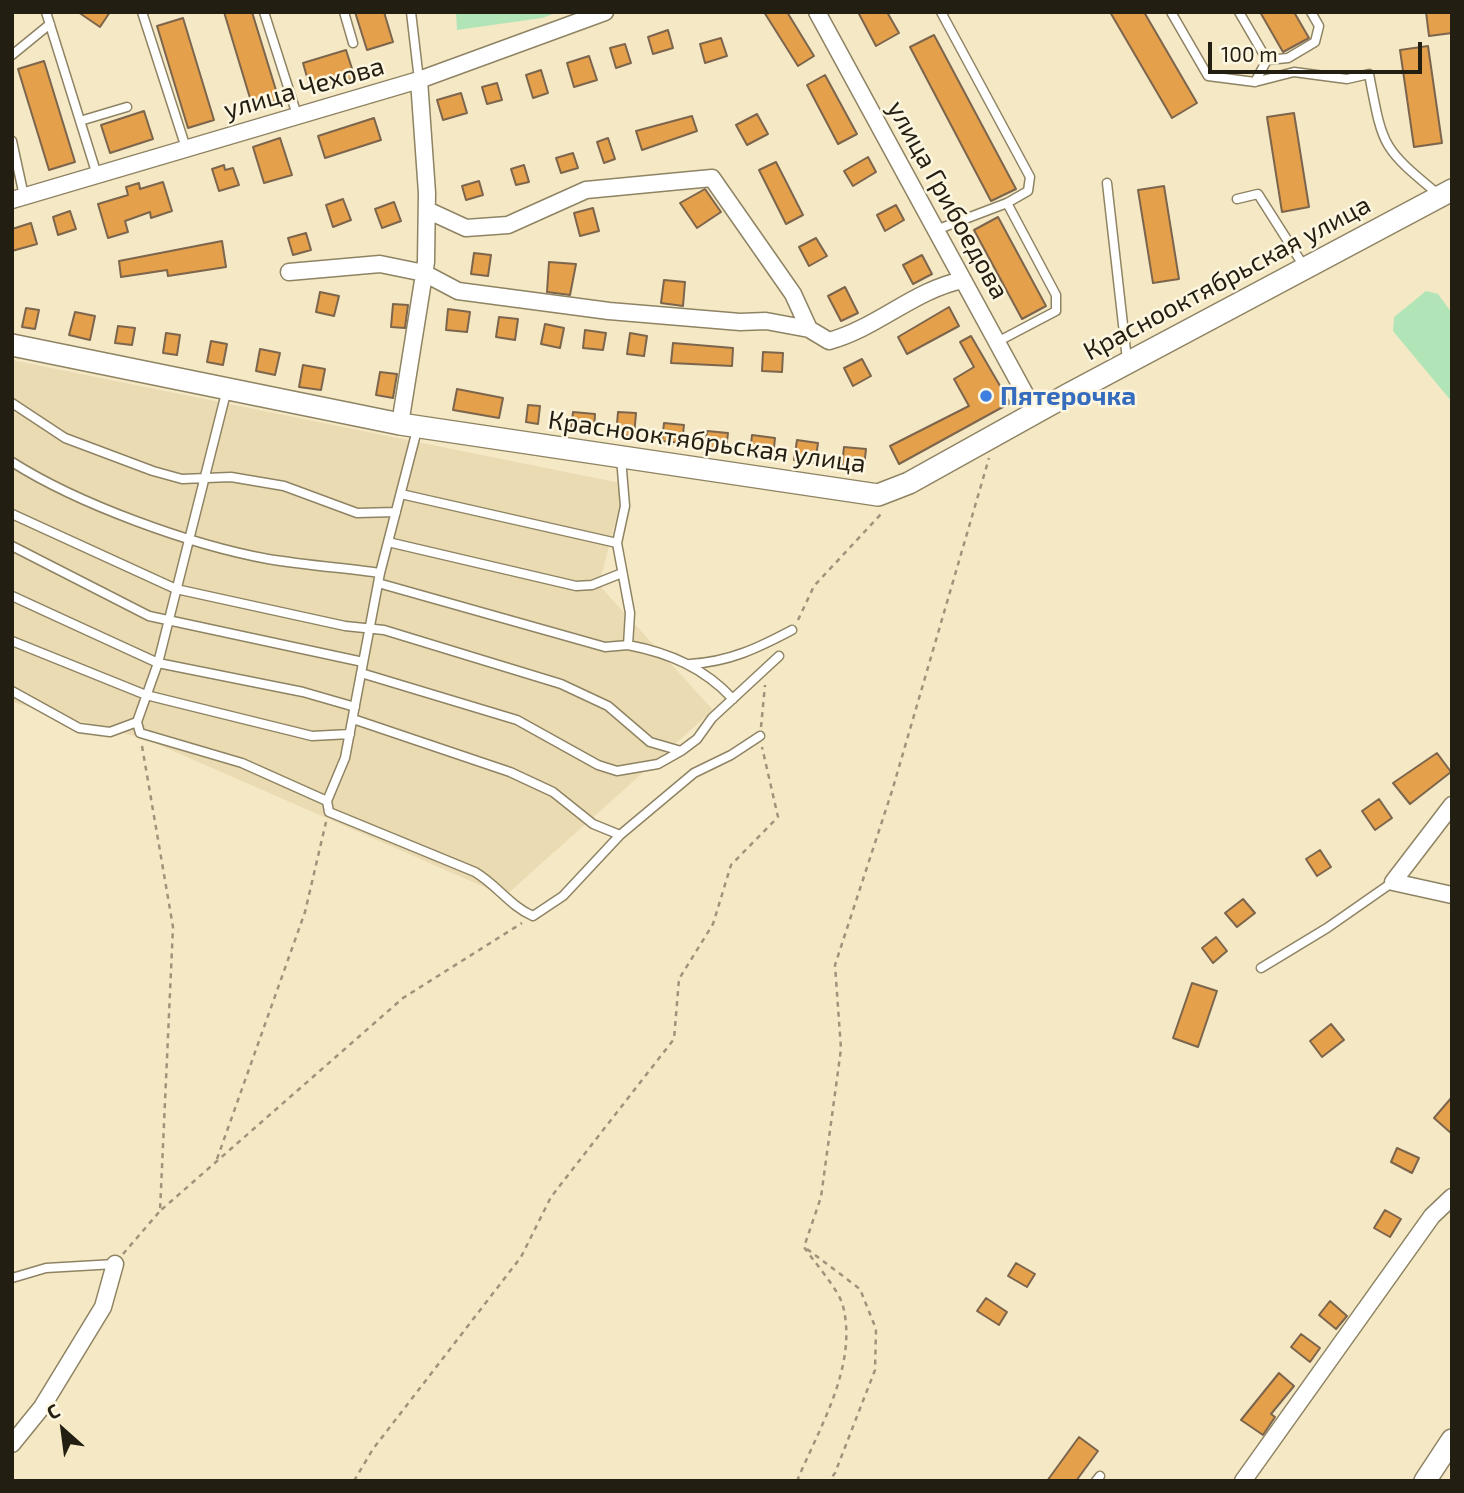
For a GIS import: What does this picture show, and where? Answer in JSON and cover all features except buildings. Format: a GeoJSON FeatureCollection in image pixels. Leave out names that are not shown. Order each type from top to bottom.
{"type":"FeatureCollection","features":[{"type":"Feature","properties":{"kind":"street","name":"улица Чехова"},"geometry":{"type":"LineString","coordinates":[[18,198],[419,80],[605,12]]}},
{"type":"Feature","properties":{"kind":"street","name":"улица Грибоедова"},"geometry":{"type":"LineString","coordinates":[[817,12],[1035,412]]}},
{"type":"Feature","properties":{"kind":"street"},"geometry":{"type":"LineString","coordinates":[[409,425],[424,273],[427,211],[419,80]]}},
{"type":"Feature","properties":{"kind":"street"},"geometry":{"type":"LineString","coordinates":[[427,211],[466,228],[508,225],[586,190],[712,178],[793,294],[809,329]]}},
{"type":"Feature","properties":{"kind":"street","name":"Краснооктябрьская улица"},"geometry":{"type":"LineString","coordinates":[[12,345],[409,425],[878,495],[909,483],[1035,412],[1446,193]]}},
{"type":"Feature","properties":{"kind":"street"},"geometry":{"type":"LineString","coordinates":[[289,272],[380,264],[424,273],[458,291],[610,311],[740,322],[766,321],[809,329],[829,341],[851,335],[940,285],[963,280]]}},
{"type":"Feature","properties":{"kind":"street"},"geometry":{"type":"LineString","coordinates":[[1452,805],[1393,882],[1452,895]]}},
{"type":"Feature","properties":{"kind":"street"},"geometry":{"type":"LineString","coordinates":[[1243,1481],[1432,1216],[1452,1197]]}},
{"type":"Feature","properties":{"kind":"street"},"geometry":{"type":"LineString","coordinates":[[12,1444],[42,1407],[103,1307],[115,1264]]}},
{"type":"Feature","properties":{"kind":"street"},"geometry":{"type":"LineString","coordinates":[[1425,1481],[1452,1440]]}},
{"type":"Feature","properties":{"kind":"lane"},"geometry":{"type":"LineString","coordinates":[[46,12],[97,175]]}},
{"type":"Feature","properties":{"kind":"lane"},"geometry":{"type":"LineString","coordinates":[[142,12],[186,148]]}},
{"type":"Feature","properties":{"kind":"lane"},"geometry":{"type":"LineString","coordinates":[[264,12],[297,115]]}},
{"type":"Feature","properties":{"kind":"lane"},"geometry":{"type":"LineString","coordinates":[[344,12],[353,43]]}},
{"type":"Feature","properties":{"kind":"lane"},"geometry":{"type":"LineString","coordinates":[[411,12],[419,80]]}},
{"type":"Feature","properties":{"kind":"lane"},"geometry":{"type":"LineString","coordinates":[[936,230],[1007,203],[1028,191],[1030,177],[941,12]]}},
{"type":"Feature","properties":{"kind":"lane"},"geometry":{"type":"LineString","coordinates":[[1171,12],[1208,76],[1255,82],[1294,72],[1347,79],[1369,74],[1381,136],[1393,157],[1446,193]]}},
{"type":"Feature","properties":{"kind":"lane"},"geometry":{"type":"LineString","coordinates":[[1239,12],[1268,60]]}},
{"type":"Feature","properties":{"kind":"lane"},"geometry":{"type":"LineString","coordinates":[[1268,60],[1288,58],[1315,42],[1319,26],[1311,12]]}},
{"type":"Feature","properties":{"kind":"lane"},"geometry":{"type":"LineString","coordinates":[[12,55],[50,24]]}},
{"type":"Feature","properties":{"kind":"lane"},"geometry":{"type":"LineString","coordinates":[[1255,82],[1268,60]]}},
{"type":"Feature","properties":{"kind":"lane"},"geometry":{"type":"LineString","coordinates":[[80,121],[127,107]]}},
{"type":"Feature","properties":{"kind":"lane"},"geometry":{"type":"LineString","coordinates":[[12,141],[18,198]]}},
{"type":"Feature","properties":{"kind":"lane"},"geometry":{"type":"LineString","coordinates":[[1107,183],[1127,363]]}},
{"type":"Feature","properties":{"kind":"lane"},"geometry":{"type":"LineString","coordinates":[[1237,199],[1258,194],[1305,268]]}},
{"type":"Feature","properties":{"kind":"lane"},"geometry":{"type":"LineString","coordinates":[[997,342],[1055,311],[1056,295],[1007,203]]}},
{"type":"Feature","properties":{"kind":"lane"},"geometry":{"type":"LineString","coordinates":[[228,389],[158,663],[137,722],[140,733],[242,763],[327,801]]}},
{"type":"Feature","properties":{"kind":"lane"},"geometry":{"type":"LineString","coordinates":[[12,403],[65,438],[153,471],[182,479],[231,477],[284,486],[357,513],[396,512]]}},
{"type":"Feature","properties":{"kind":"lane"},"geometry":{"type":"LineString","coordinates":[[409,425],[401,494],[380,573],[345,758],[327,801],[329,812],[475,872],[493,883],[520,910],[533,916],[563,895],[620,835],[694,773],[731,755],[760,736]]}},
{"type":"Feature","properties":{"kind":"lane"},"geometry":{"type":"LineString","coordinates":[[621,458],[625,506],[617,543],[630,613],[628,645]]}},
{"type":"Feature","properties":{"kind":"lane"},"geometry":{"type":"LineString","coordinates":[[12,462],[101,508],[190,537],[266,558],[380,573]]}},
{"type":"Feature","properties":{"kind":"lane"},"geometry":{"type":"LineString","coordinates":[[401,494],[617,543]]}},
{"type":"Feature","properties":{"kind":"lane"},"geometry":{"type":"LineString","coordinates":[[12,514],[177,589],[345,626],[384,630],[561,684],[608,706],[627,719],[650,742],[681,751]]}},
{"type":"Feature","properties":{"kind":"lane"},"geometry":{"type":"LineString","coordinates":[[388,542],[576,586],[592,585],[622,573]]}},
{"type":"Feature","properties":{"kind":"lane"},"geometry":{"type":"LineString","coordinates":[[12,546],[149,616],[363,662]]}},
{"type":"Feature","properties":{"kind":"lane"},"geometry":{"type":"LineString","coordinates":[[378,583],[605,647],[628,645],[654,650],[690,664],[715,679],[733,699]]}},
{"type":"Feature","properties":{"kind":"lane"},"geometry":{"type":"LineString","coordinates":[[12,596],[158,663],[303,692],[355,707]]}},
{"type":"Feature","properties":{"kind":"lane"},"geometry":{"type":"LineString","coordinates":[[690,664],[719,662],[747,653],[793,630]]}},
{"type":"Feature","properties":{"kind":"lane"},"geometry":{"type":"LineString","coordinates":[[12,641],[146,695],[312,736],[350,734]]}},
{"type":"Feature","properties":{"kind":"lane"},"geometry":{"type":"LineString","coordinates":[[361,673],[517,720],[598,765],[617,771],[658,764],[681,751],[779,656]]}},
{"type":"Feature","properties":{"kind":"lane"},"geometry":{"type":"LineString","coordinates":[[12,691],[79,728],[110,732],[137,722]]}},
{"type":"Feature","properties":{"kind":"lane"},"geometry":{"type":"LineString","coordinates":[[353,719],[510,772],[553,792],[593,824],[620,835]]}},
{"type":"Feature","properties":{"kind":"lane"},"geometry":{"type":"LineString","coordinates":[[1261,968],[1327,928],[1393,882]]}},
{"type":"Feature","properties":{"kind":"lane"},"geometry":{"type":"LineString","coordinates":[[12,1278],[46,1268],[115,1264]]}},
{"type":"Feature","properties":{"kind":"path"},"geometry":{"type":"LineString","coordinates":[[804,1247],[821,1197],[841,1049],[835,965],[892,792],[996,435]]}},
{"type":"Feature","properties":{"kind":"path"},"geometry":{"type":"LineString","coordinates":[[793,630],[814,586],[890,504]]}},
{"type":"Feature","properties":{"kind":"path"},"geometry":{"type":"LineString","coordinates":[[354,1481],[373,1448],[521,1258],[551,1197],[674,1039],[679,979],[713,924],[731,865],[778,817],[760,736],[764,688],[779,656]]}},
{"type":"Feature","properties":{"kind":"path"},"geometry":{"type":"LineString","coordinates":[[140,733],[173,927],[160,1211]]}},
{"type":"Feature","properties":{"kind":"path"},"geometry":{"type":"LineString","coordinates":[[216,1162],[305,912],[329,812]]}},
{"type":"Feature","properties":{"kind":"path"},"geometry":{"type":"LineString","coordinates":[[115,1264],[160,1211],[403,998],[533,916]]}},
{"type":"Feature","properties":{"kind":"path"},"geometry":{"type":"LineString","coordinates":[[797,1481],[835,1391],[846,1347],[843,1304],[804,1247]]}},
{"type":"Feature","properties":{"kind":"path"},"geometry":{"type":"LineString","coordinates":[[804,1247],[860,1289],[876,1329],[875,1370],[835,1473],[829,1481]]}},
{"type":"Feature","properties":{"kind":"shaded area"},"geometry":{"type":"Polygon","coordinates":[[[12,360],[625,484],[599,585],[713,710],[505,896],[148,740],[12,702],[12,360]]]}},
{"type":"Feature","properties":{"kind":"green space"},"geometry":{"type":"Polygon","coordinates":[[[456,12],[559,12],[542,18],[457,30],[456,12]]]}},
{"type":"Feature","properties":{"kind":"green space"},"geometry":{"type":"Polygon","coordinates":[[[1426,291],[1438,294],[1452,313],[1452,402],[1393,331],[1394,317],[1426,291]]]}},
{"type":"Feature","properties":{"kind":"place","name":"Пятерочка"},"geometry":{"type":"Point","coordinates":[986,396]}}]}
